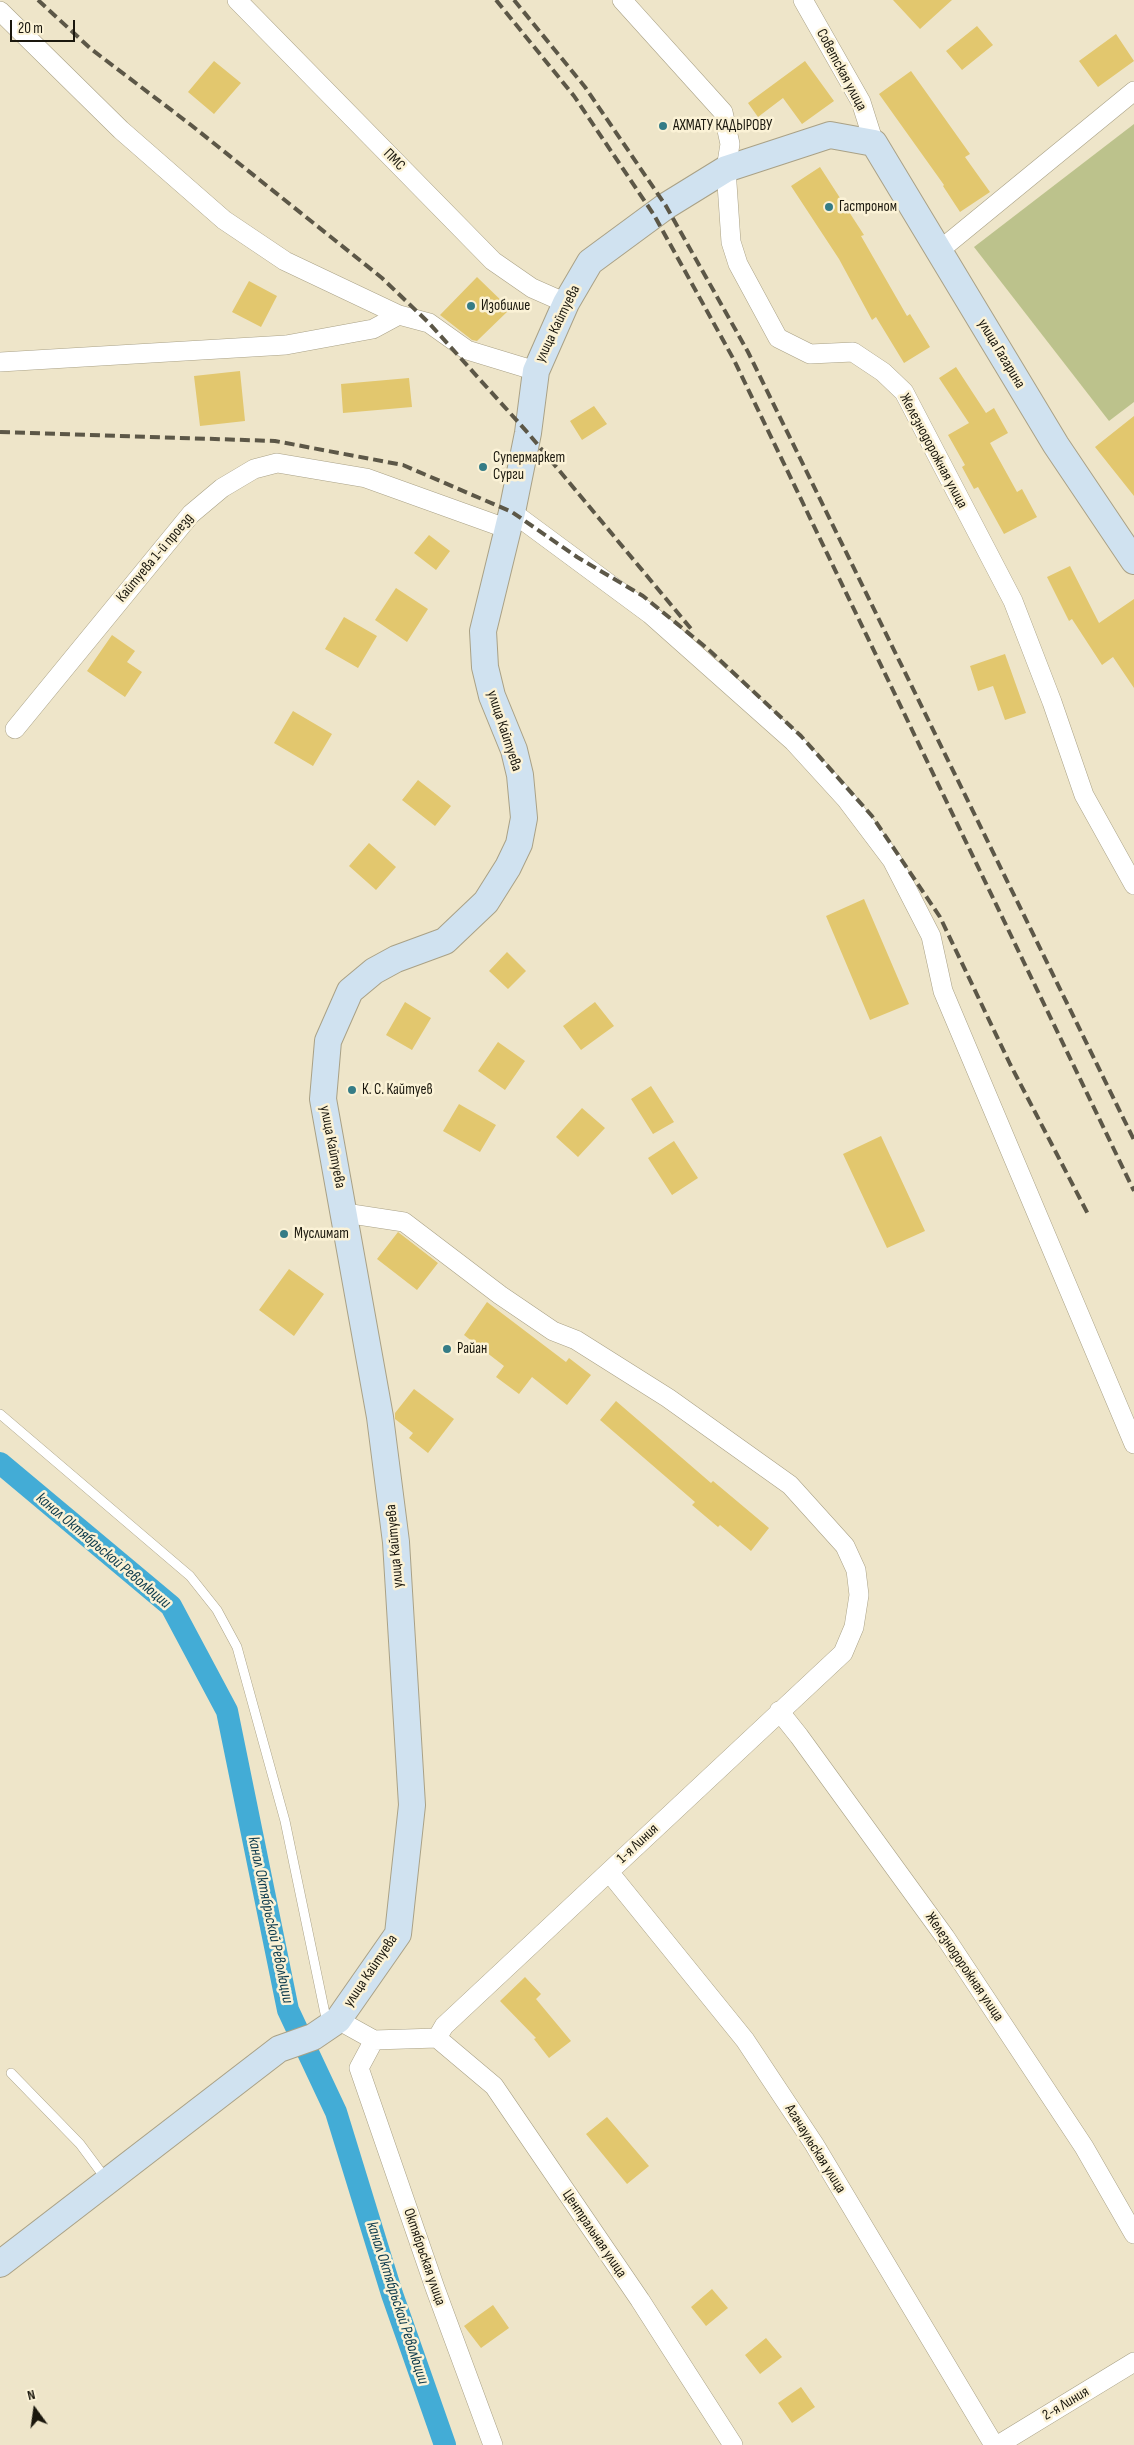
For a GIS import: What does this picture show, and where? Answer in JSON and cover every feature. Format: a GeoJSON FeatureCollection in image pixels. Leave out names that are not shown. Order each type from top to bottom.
{"type":"FeatureCollection","features":[{"type":"Feature","properties":{"kind":"main road","name":"улица Кайтуева"},"geometry":{"type":"LineString","coordinates":[[326,2028],[398,1934],[412,1805],[396,1542],[380,1417],[345,1213],[323,1099],[328,1041],[350,991],[374,971],[389,963],[445,941],[486,902],[508,867],[519,844],[524,818],[520,774],[514,750],[492,696],[486,674],[483,631],[510,520],[528,433],[536,371],[566,303],[590,262],[666,206],[726,170],[830,135],[874,143]]}},
{"type":"Feature","properties":{"kind":"main road","name":"улица Гагарина"},"geometry":{"type":"LineString","coordinates":[[874,143],[1056,445],[1134,561]]}},
{"type":"Feature","properties":{"kind":"main road"},"geometry":{"type":"LineString","coordinates":[[0,2264],[279,2049],[326,2028]]}},
{"type":"Feature","properties":{"kind":"street","name":"ПМС"},"geometry":{"type":"LineString","coordinates":[[237,0],[493,261],[532,288],[566,303]]}},
{"type":"Feature","properties":{"kind":"street","name":"Железнодорожная улица"},"geometry":{"type":"LineString","coordinates":[[622,0],[723,112],[730,144],[726,170],[731,242],[738,264],[778,338],[810,354],[853,352],[883,372],[904,392],[1013,602],[1052,702],[1084,795],[1134,885]]}},
{"type":"Feature","properties":{"kind":"street","name":"Советская улица"},"geometry":{"type":"LineString","coordinates":[[803,0],[861,102],[874,143]]}},
{"type":"Feature","properties":{"kind":"street"},"geometry":{"type":"LineString","coordinates":[[0,11],[121,130],[224,220],[285,261],[399,315],[428,322],[467,350],[536,371]]}},
{"type":"Feature","properties":{"kind":"street"},"geometry":{"type":"LineString","coordinates":[[940,250],[1134,91]]}},
{"type":"Feature","properties":{"kind":"street"},"geometry":{"type":"LineString","coordinates":[[0,362],[286,345],[373,329],[399,315]]}},
{"type":"Feature","properties":{"kind":"street","name":"Кайтуева 1-й проезд"},"geometry":{"type":"LineString","coordinates":[[15,729],[191,514],[222,488],[254,469],[277,463],[366,478],[510,520],[650,614],[794,742],[846,799],[892,860],[931,936],[943,991],[1134,1444]]}},
{"type":"Feature","properties":{"kind":"street","name":"1-я Линия"},"geometry":{"type":"LineString","coordinates":[[345,1213],[404,1222],[500,1296],[553,1331],[576,1340],[668,1398],[790,1485],[845,1546],[856,1570],[859,1595],[854,1628],[843,1653],[444,2026],[437,2038]]}},
{"type":"Feature","properties":{"kind":"street","name":"Железнодорожная улица"},"geometry":{"type":"LineString","coordinates":[[779,1711],[945,1937],[1084,2147],[1134,2234]]}},
{"type":"Feature","properties":{"kind":"street","name":"Агачаульская улица"},"geometry":{"type":"LineString","coordinates":[[609,1872],[746,2040],[818,2152],[994,2445]]}},
{"type":"Feature","properties":{"kind":"street"},"geometry":{"type":"LineString","coordinates":[[326,2028],[374,2040],[437,2038]]}},
{"type":"Feature","properties":{"kind":"street","name":"Центральная улица"},"geometry":{"type":"LineString","coordinates":[[437,2038],[494,2086],[640,2300],[733,2445]]}},
{"type":"Feature","properties":{"kind":"street","name":"Октябрьская улица"},"geometry":{"type":"LineString","coordinates":[[374,2040],[359,2068],[435,2288],[493,2445]]}},
{"type":"Feature","properties":{"kind":"street","name":"2-я Линия"},"geometry":{"type":"LineString","coordinates":[[998,2445],[1134,2362]]}},
{"type":"Feature","properties":{"kind":"lane"},"geometry":{"type":"LineString","coordinates":[[0,1414],[190,1576],[217,1610],[237,1647],[285,1821],[326,2028]]}},
{"type":"Feature","properties":{"kind":"lane"},"geometry":{"type":"LineString","coordinates":[[10,2074],[80,2144],[107,2181]]}},
{"type":"Feature","properties":{"kind":"green space"},"geometry":{"type":"Polygon","coordinates":[[[1134,124],[1134,402],[1109,421],[974,247],[1134,124]]]}},
{"type":"Feature","properties":{"kind":"building"},"geometry":{"type":"Polygon","coordinates":[[[893,0],[952,0],[920,29],[893,0]]]}},
{"type":"Feature","properties":{"kind":"building"},"geometry":{"type":"Polygon","coordinates":[[[977,26],[993,45],[962,70],[946,51],[977,26]]]}},
{"type":"Feature","properties":{"kind":"building"},"geometry":{"type":"Polygon","coordinates":[[[1116,34],[1134,61],[1098,87],[1079,61],[1116,34]]]}},
{"type":"Feature","properties":{"kind":"building"},"geometry":{"type":"Polygon","coordinates":[[[214,61],[241,83],[214,114],[188,92],[214,61]]]}},
{"type":"Feature","properties":{"kind":"building"},"geometry":{"type":"Polygon","coordinates":[[[805,61],[834,101],[802,124],[783,98],[758,117],[748,103],[805,61]]]}},
{"type":"Feature","properties":{"kind":"building"},"geometry":{"type":"Polygon","coordinates":[[[911,71],[970,154],[965,157],[990,192],[960,212],[944,185],[879,94],[911,71]]]}},
{"type":"Feature","properties":{"kind":"building"},"geometry":{"type":"Polygon","coordinates":[[[820,167],[864,235],[861,236],[907,316],[910,314],[930,347],[904,363],[876,317],[872,320],[839,259],[791,186],[820,167]]]}},
{"type":"Feature","properties":{"kind":"building"},"geometry":{"type":"Polygon","coordinates":[[[477,277],[510,309],[477,341],[472,340],[440,315],[477,277]]]}},
{"type":"Feature","properties":{"kind":"building"},"geometry":{"type":"Polygon","coordinates":[[[249,281],[277,296],[261,327],[232,312],[249,281]]]}},
{"type":"Feature","properties":{"kind":"building"},"geometry":{"type":"Polygon","coordinates":[[[956,367],[986,413],[994,408],[1008,433],[990,443],[1017,492],[1022,489],[1037,517],[1004,534],[978,487],[974,489],[962,467],[965,465],[948,435],[969,423],[939,378],[956,367]]]}},
{"type":"Feature","properties":{"kind":"building"},"geometry":{"type":"Polygon","coordinates":[[[240,371],[245,421],[200,426],[194,376],[240,371]]]}},
{"type":"Feature","properties":{"kind":"building"},"geometry":{"type":"Polygon","coordinates":[[[409,378],[412,407],[343,413],[341,384],[409,378]]]}},
{"type":"Feature","properties":{"kind":"building"},"geometry":{"type":"Polygon","coordinates":[[[594,406],[607,424],[582,440],[570,421],[594,406]]]}},
{"type":"Feature","properties":{"kind":"building"},"geometry":{"type":"Polygon","coordinates":[[[1134,416],[1134,496],[1095,447],[1134,416]]]}},
{"type":"Feature","properties":{"kind":"building"},"geometry":{"type":"Polygon","coordinates":[[[429,535],[450,551],[436,570],[414,553],[429,535]]]}},
{"type":"Feature","properties":{"kind":"building"},"geometry":{"type":"Polygon","coordinates":[[[1070,566],[1099,623],[1134,599],[1134,688],[1113,657],[1102,665],[1072,619],[1069,621],[1047,577],[1070,566]]]}},
{"type":"Feature","properties":{"kind":"building"},"geometry":{"type":"Polygon","coordinates":[[[396,588],[428,609],[407,642],[375,620],[396,588]]]}},
{"type":"Feature","properties":{"kind":"building"},"geometry":{"type":"Polygon","coordinates":[[[344,617],[377,636],[358,668],[325,649],[344,617]]]}},
{"type":"Feature","properties":{"kind":"building"},"geometry":{"type":"Polygon","coordinates":[[[112,635],[135,651],[127,662],[142,672],[125,697],[87,671],[112,635]]]}},
{"type":"Feature","properties":{"kind":"building"},"geometry":{"type":"Polygon","coordinates":[[[1005,654],[1026,713],[1005,720],[993,686],[978,691],[970,666],[1005,654]]]}},
{"type":"Feature","properties":{"kind":"building"},"geometry":{"type":"Polygon","coordinates":[[[293,711],[332,734],[313,766],[274,743],[293,711]]]}},
{"type":"Feature","properties":{"kind":"building"},"geometry":{"type":"Polygon","coordinates":[[[418,780],[451,806],[435,826],[402,800],[418,780]]]}},
{"type":"Feature","properties":{"kind":"building"},"geometry":{"type":"Polygon","coordinates":[[[369,843],[396,867],[376,890],[349,866],[369,843]]]}},
{"type":"Feature","properties":{"kind":"building"},"geometry":{"type":"Polygon","coordinates":[[[864,899],[909,1004],[870,1020],[826,916],[864,899]]]}},
{"type":"Feature","properties":{"kind":"building"},"geometry":{"type":"Polygon","coordinates":[[[507,952],[526,971],[508,989],[489,971],[507,952]]]}},
{"type":"Feature","properties":{"kind":"building"},"geometry":{"type":"Polygon","coordinates":[[[405,1002],[431,1018],[412,1050],[386,1035],[405,1002]]]}},
{"type":"Feature","properties":{"kind":"building"},"geometry":{"type":"Polygon","coordinates":[[[595,1002],[614,1026],[581,1050],[563,1026],[595,1002]]]}},
{"type":"Feature","properties":{"kind":"building"},"geometry":{"type":"Polygon","coordinates":[[[498,1042],[525,1061],[505,1090],[478,1071],[498,1042]]]}},
{"type":"Feature","properties":{"kind":"building"},"geometry":{"type":"Polygon","coordinates":[[[651,1086],[674,1122],[653,1134],[631,1099],[651,1086]]]}},
{"type":"Feature","properties":{"kind":"building"},"geometry":{"type":"Polygon","coordinates":[[[459,1104],[496,1125],[480,1152],[443,1131],[459,1104]]]}},
{"type":"Feature","properties":{"kind":"building"},"geometry":{"type":"Polygon","coordinates":[[[582,1108],[605,1128],[578,1157],[556,1137],[582,1108]]]}},
{"type":"Feature","properties":{"kind":"building"},"geometry":{"type":"Polygon","coordinates":[[[881,1136],[925,1231],[887,1248],[843,1154],[881,1136]]]}},
{"type":"Feature","properties":{"kind":"building"},"geometry":{"type":"Polygon","coordinates":[[[674,1141],[698,1178],[672,1195],[648,1158],[674,1141]]]}},
{"type":"Feature","properties":{"kind":"building"},"geometry":{"type":"Polygon","coordinates":[[[398,1232],[438,1263],[417,1290],[377,1259],[398,1232]]]}},
{"type":"Feature","properties":{"kind":"building"},"geometry":{"type":"Polygon","coordinates":[[[289,1269],[324,1294],[294,1336],[259,1310],[289,1269]]]}},
{"type":"Feature","properties":{"kind":"building"},"geometry":{"type":"Polygon","coordinates":[[[487,1302],[566,1362],[569,1358],[591,1375],[567,1405],[532,1377],[519,1394],[496,1377],[504,1366],[464,1335],[487,1302]]]}},
{"type":"Feature","properties":{"kind":"building"},"geometry":{"type":"Polygon","coordinates":[[[414,1389],[454,1419],[428,1453],[409,1438],[413,1433],[395,1419],[395,1413],[414,1389]]]}},
{"type":"Feature","properties":{"kind":"building"},"geometry":{"type":"Polygon","coordinates":[[[616,1401],[711,1483],[713,1481],[769,1528],[751,1551],[692,1505],[695,1502],[600,1420],[616,1401]]]}},
{"type":"Feature","properties":{"kind":"building"},"geometry":{"type":"Polygon","coordinates":[[[525,1977],[541,1994],[536,1999],[571,2041],[549,2058],[534,2039],[536,2038],[500,2001],[525,1977]]]}},
{"type":"Feature","properties":{"kind":"building"},"geometry":{"type":"Polygon","coordinates":[[[607,2117],[649,2166],[627,2184],[586,2134],[607,2117]]]}},
{"type":"Feature","properties":{"kind":"building"},"geometry":{"type":"Polygon","coordinates":[[[712,2289],[728,2308],[706,2326],[691,2307],[712,2289]]]}},
{"type":"Feature","properties":{"kind":"building"},"geometry":{"type":"Polygon","coordinates":[[[493,2305],[509,2328],[481,2348],[464,2326],[493,2305]]]}},
{"type":"Feature","properties":{"kind":"building"},"geometry":{"type":"Polygon","coordinates":[[[766,2338],[782,2357],[760,2374],[745,2355],[766,2338]]]}},
{"type":"Feature","properties":{"kind":"building"},"geometry":{"type":"Polygon","coordinates":[[[801,2387],[815,2407],[792,2423],[778,2403],[801,2387]]]}},
{"type":"Feature","properties":{"kind":"waterway","name":"канал Октябрьской Революции"},"geometry":{"type":"LineString","coordinates":[[0,1463],[171,1606],[227,1711],[288,2010],[336,2112],[392,2294],[445,2445]]}},
{"type":"Feature","properties":{"kind":"railway"},"geometry":{"type":"LineString","coordinates":[[38,0],[91,49],[191,125],[382,278],[429,323],[528,433],[692,630]]}},
{"type":"Feature","properties":{"kind":"railway"},"geometry":{"type":"LineString","coordinates":[[496,0],[574,96],[654,215],[734,360],[1134,1191]]}},
{"type":"Feature","properties":{"kind":"railway"},"geometry":{"type":"LineString","coordinates":[[514,0],[585,87],[666,206],[748,352],[1134,1140]]}},
{"type":"Feature","properties":{"kind":"railway"},"geometry":{"type":"LineString","coordinates":[[0,432],[275,441],[403,465],[512,512],[577,557],[643,596],[708,649],[801,736],[872,816],[940,917],[1010,1064],[1089,1216]]}},
{"type":"Feature","properties":{"kind":"place","name":"АХМАТУ КАДЫРОВУ"},"geometry":{"type":"Point","coordinates":[663,126]}},
{"type":"Feature","properties":{"kind":"place","name":"Гастроном"},"geometry":{"type":"Point","coordinates":[829,207]}},
{"type":"Feature","properties":{"kind":"place","name":"Изобилие"},"geometry":{"type":"Point","coordinates":[471,306]}},
{"type":"Feature","properties":{"kind":"place","name":"Супермаркет Сурги"},"geometry":{"type":"Point","coordinates":[483,467]}},
{"type":"Feature","properties":{"kind":"place","name":"К. С. Кайтуев"},"geometry":{"type":"Point","coordinates":[352,1090]}},
{"type":"Feature","properties":{"kind":"place","name":"Муслимат"},"geometry":{"type":"Point","coordinates":[284,1234]}},
{"type":"Feature","properties":{"kind":"place","name":"Райан"},"geometry":{"type":"Point","coordinates":[447,1349]}}]}
